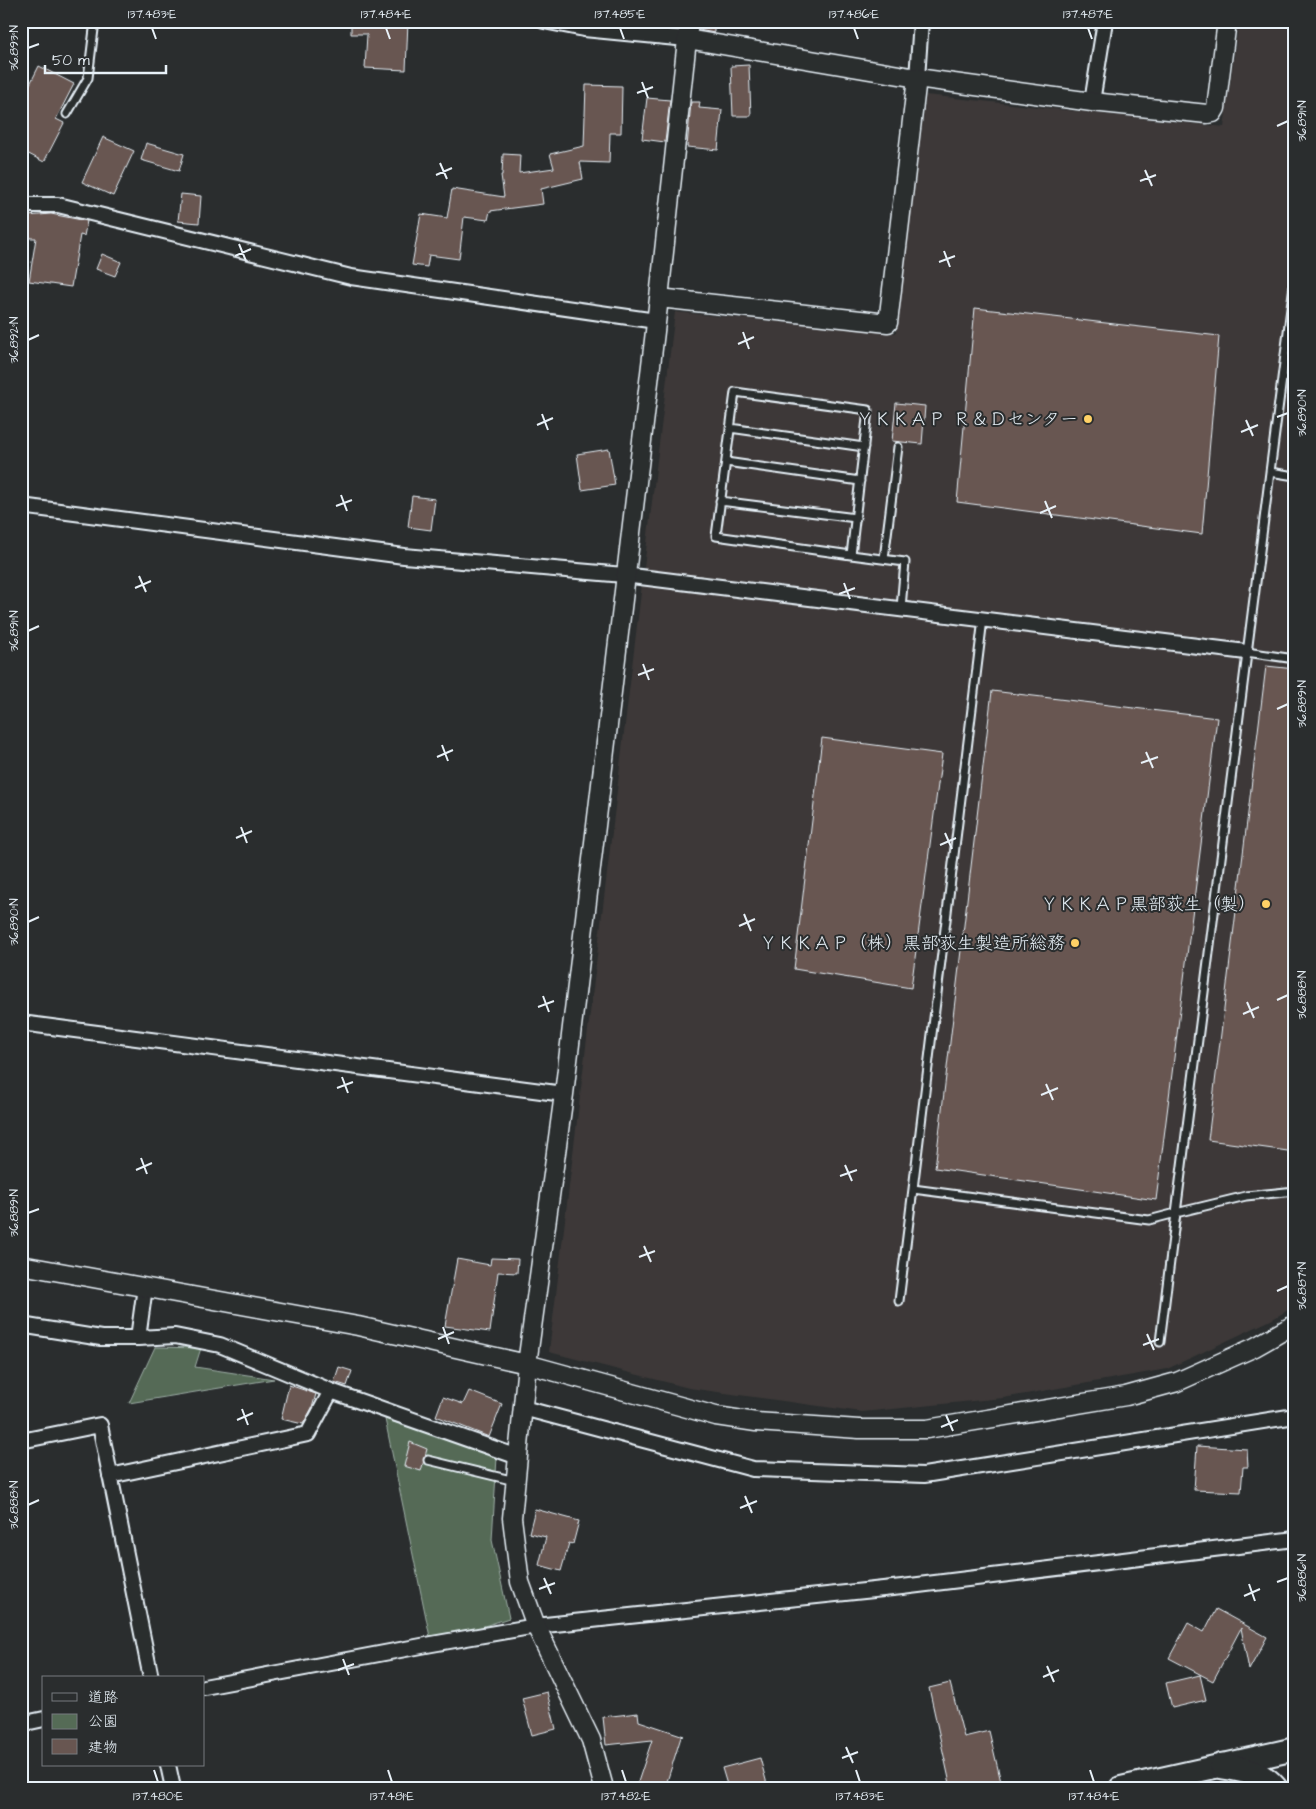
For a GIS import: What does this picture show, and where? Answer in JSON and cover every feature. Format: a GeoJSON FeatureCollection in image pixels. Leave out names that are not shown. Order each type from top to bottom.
{"type":"FeatureCollection","features":[{"type":"Feature","properties":{"kind":"highway"},"geometry":{"type":"LineString","coordinates":[[1223,1766],[1248,1770],[1262,1777],[1274,1788]]}},
{"type":"Feature","properties":{"kind":"main road"},"geometry":{"type":"LineString","coordinates":[[1121,1788],[1295,1749]]}},
{"type":"Feature","properties":{"kind":"street"},"geometry":{"type":"LineString","coordinates":[[545,21],[584,29],[688,30],[917,78],[1092,102],[1213,113],[1216,108],[1227,21]]}},
{"type":"Feature","properties":{"kind":"street"},"geometry":{"type":"LineString","coordinates":[[659,298],[888,323],[917,78],[921,21]]}},
{"type":"Feature","properties":{"kind":"street"},"geometry":{"type":"LineString","coordinates":[[1092,102],[1105,21]]}},
{"type":"Feature","properties":{"kind":"street"},"geometry":{"type":"LineString","coordinates":[[604,1788],[591,1740],[536,1626],[520,1582],[512,1518],[528,1364],[564,1094],[624,574],[659,298],[688,30]]}},
{"type":"Feature","properties":{"kind":"street"},"geometry":{"type":"LineString","coordinates":[[21,205],[58,205],[351,277],[656,321]]}},
{"type":"Feature","properties":{"kind":"street"},"geometry":{"type":"LineString","coordinates":[[21,506],[404,556],[624,574],[1246,652]]}},
{"type":"Feature","properties":{"kind":"street"},"geometry":{"type":"LineString","coordinates":[[21,1024],[564,1094]]}},
{"type":"Feature","properties":{"kind":"street"},"geometry":{"type":"LineString","coordinates":[[21,1265],[358,1326],[528,1364],[716,1416],[859,1429],[927,1429],[1126,1396],[1177,1382],[1255,1347],[1295,1324]]}},
{"type":"Feature","properties":{"kind":"street"},"geometry":{"type":"LineString","coordinates":[[138,1338],[145,1288]]}},
{"type":"Feature","properties":{"kind":"street"},"geometry":{"type":"LineString","coordinates":[[21,1325],[101,1338],[175,1336],[220,1345],[331,1391],[518,1457]]}},
{"type":"Feature","properties":{"kind":"street"},"geometry":{"type":"LineString","coordinates":[[110,1476],[308,1434],[331,1391]]}},
{"type":"Feature","properties":{"kind":"street"},"geometry":{"type":"LineString","coordinates":[[523,1408],[753,1469],[924,1476],[1295,1416]]}},
{"type":"Feature","properties":{"kind":"street"},"geometry":{"type":"LineString","coordinates":[[21,1441],[100,1425],[151,1676]]}},
{"type":"Feature","properties":{"kind":"street"},"geometry":{"type":"LineString","coordinates":[[205,1687],[536,1626],[902,1587],[1295,1539]]}},
{"type":"Feature","properties":{"kind":"street"},"geometry":{"type":"LineString","coordinates":[[21,1724],[42,1719]]}},
{"type":"Feature","properties":{"kind":"street"},"geometry":{"type":"LineString","coordinates":[[168,1766],[173,1788]]}},
{"type":"Feature","properties":{"kind":"lane"},"geometry":{"type":"LineString","coordinates":[[67,114],[88,78],[94,21]]}},
{"type":"Feature","properties":{"kind":"lane"},"geometry":{"type":"LineString","coordinates":[[1160,1342],[1295,277]]}},
{"type":"Feature","properties":{"kind":"lane"},"geometry":{"type":"LineString","coordinates":[[851,555],[868,410],[735,392],[716,536],[851,555],[905,562],[901,608]]}},
{"type":"Feature","properties":{"kind":"lane"},"geometry":{"type":"LineString","coordinates":[[730,428],[864,447]]}},
{"type":"Feature","properties":{"kind":"lane"},"geometry":{"type":"LineString","coordinates":[[884,559],[898,447]]}},
{"type":"Feature","properties":{"kind":"lane"},"geometry":{"type":"LineString","coordinates":[[726,462],[860,482]]}},
{"type":"Feature","properties":{"kind":"lane"},"geometry":{"type":"LineString","coordinates":[[1270,472],[1295,476]]}},
{"type":"Feature","properties":{"kind":"lane"},"geometry":{"type":"LineString","coordinates":[[720,501],[856,518]]}},
{"type":"Feature","properties":{"kind":"lane"},"geometry":{"type":"LineString","coordinates":[[899,1301],[983,619]]}},
{"type":"Feature","properties":{"kind":"lane"},"geometry":{"type":"LineString","coordinates":[[1246,652],[1295,658]]}},
{"type":"Feature","properties":{"kind":"lane"},"geometry":{"type":"LineString","coordinates":[[913,1190],[1149,1220],[1246,1196],[1295,1191]]}},
{"type":"Feature","properties":{"kind":"lane"},"geometry":{"type":"LineString","coordinates":[[428,1460],[516,1481]]}},
{"type":"Feature","properties":{"kind":"shaded area"},"geometry":{"type":"Polygon","coordinates":[[[1239,21],[1295,21],[1295,1306],[1271,1320],[1167,1369],[1003,1398],[862,1412],[689,1388],[549,1352],[675,312],[896,333],[926,95],[1224,127],[1239,21]]]}},
{"type":"Feature","properties":{"kind":"green space"},"geometry":{"type":"Polygon","coordinates":[[[155,1347],[201,1348],[195,1367],[274,1379],[129,1403],[155,1347]]]}},
{"type":"Feature","properties":{"kind":"green space"},"geometry":{"type":"Polygon","coordinates":[[[385,1419],[497,1457],[492,1540],[509,1618],[475,1629],[430,1637],[385,1419]]]}},
{"type":"Feature","properties":{"kind":"building"},"geometry":{"type":"Polygon","coordinates":[[[351,21],[408,21],[406,70],[365,68],[367,34],[351,34],[351,21]]]}},
{"type":"Feature","properties":{"kind":"building"},"geometry":{"type":"Polygon","coordinates":[[[641,21],[678,21],[677,29],[641,26],[641,21]]]}},
{"type":"Feature","properties":{"kind":"building"},"geometry":{"type":"Polygon","coordinates":[[[699,21],[714,21],[714,33],[699,30],[699,21]]]}},
{"type":"Feature","properties":{"kind":"building"},"geometry":{"type":"Polygon","coordinates":[[[749,65],[751,116],[733,116],[731,66],[749,65]]]}},
{"type":"Feature","properties":{"kind":"building"},"geometry":{"type":"Polygon","coordinates":[[[39,66],[74,84],[56,119],[64,123],[44,162],[21,150],[21,114],[29,99],[24,96],[39,66]]]}},
{"type":"Feature","properties":{"kind":"building"},"geometry":{"type":"Polygon","coordinates":[[[586,85],[622,86],[621,133],[610,133],[609,163],[580,162],[583,179],[541,189],[543,204],[490,211],[488,220],[464,217],[459,259],[429,255],[427,267],[412,265],[421,214],[447,218],[452,189],[504,197],[501,175],[503,154],[520,155],[519,173],[554,168],[550,154],[584,146],[586,85]]]}},
{"type":"Feature","properties":{"kind":"building"},"geometry":{"type":"Polygon","coordinates":[[[647,98],[670,100],[665,142],[642,139],[647,98]]]}},
{"type":"Feature","properties":{"kind":"building"},"geometry":{"type":"Polygon","coordinates":[[[691,102],[700,102],[699,108],[722,110],[718,150],[687,147],[691,102]]]}},
{"type":"Feature","properties":{"kind":"building"},"geometry":{"type":"Polygon","coordinates":[[[103,137],[134,151],[113,196],[82,182],[103,137]]]}},
{"type":"Feature","properties":{"kind":"building"},"geometry":{"type":"Polygon","coordinates":[[[146,143],[184,154],[179,171],[141,160],[146,143]]]}},
{"type":"Feature","properties":{"kind":"building"},"geometry":{"type":"Polygon","coordinates":[[[181,194],[201,196],[199,223],[178,221],[181,194]]]}},
{"type":"Feature","properties":{"kind":"building"},"geometry":{"type":"Polygon","coordinates":[[[51,214],[87,221],[84,236],[80,235],[71,287],[29,281],[36,238],[30,238],[27,216],[51,214]]]}},
{"type":"Feature","properties":{"kind":"building"},"geometry":{"type":"Polygon","coordinates":[[[102,254],[121,262],[115,276],[96,269],[102,254]]]}},
{"type":"Feature","properties":{"kind":"building","name":"ＹＫＫＡＰ Ｒ＆Ｄセンター"},"geometry":{"type":"Polygon","coordinates":[[[975,308],[1219,336],[1202,534],[957,502],[975,308]]]}},
{"type":"Feature","properties":{"kind":"building"},"geometry":{"type":"Polygon","coordinates":[[[896,403],[925,406],[922,444],[892,441],[896,403]]]}},
{"type":"Feature","properties":{"kind":"building"},"geometry":{"type":"Polygon","coordinates":[[[609,449],[615,485],[582,490],[577,454],[609,449]]]}},
{"type":"Feature","properties":{"kind":"building"},"geometry":{"type":"Polygon","coordinates":[[[412,496],[435,499],[431,530],[408,527],[412,496]]]}},
{"type":"Feature","properties":{"kind":"building","name":"ＹＫＫＡＰ黒部荻生（製）"},"geometry":{"type":"Polygon","coordinates":[[[1266,666],[1295,669],[1295,1152],[1208,1140],[1266,666]]]}},
{"type":"Feature","properties":{"kind":"building","name":"ＹＫＫＡＰ（株）黒部荻生製造所総務"},"geometry":{"type":"Polygon","coordinates":[[[992,691],[1217,718],[1156,1200],[935,1168],[992,691]]]}},
{"type":"Feature","properties":{"kind":"building"},"geometry":{"type":"Polygon","coordinates":[[[822,738],[942,754],[911,988],[794,969],[822,738]]]}},
{"type":"Feature","properties":{"kind":"building"},"geometry":{"type":"Polygon","coordinates":[[[491,1258],[518,1259],[517,1273],[498,1272],[490,1332],[445,1326],[457,1259],[490,1265],[491,1258]]]}},
{"type":"Feature","properties":{"kind":"building"},"geometry":{"type":"Polygon","coordinates":[[[339,1367],[352,1371],[347,1386],[334,1382],[339,1367]]]}},
{"type":"Feature","properties":{"kind":"building"},"geometry":{"type":"Polygon","coordinates":[[[289,1385],[316,1394],[312,1408],[303,1424],[281,1419],[289,1385]]]}},
{"type":"Feature","properties":{"kind":"building"},"geometry":{"type":"Polygon","coordinates":[[[469,1391],[502,1404],[489,1437],[436,1416],[443,1397],[463,1404],[469,1391]]]}},
{"type":"Feature","properties":{"kind":"building"},"geometry":{"type":"Polygon","coordinates":[[[410,1442],[427,1449],[421,1471],[404,1466],[410,1442]]]}},
{"type":"Feature","properties":{"kind":"building"},"geometry":{"type":"Polygon","coordinates":[[[1197,1446],[1247,1449],[1248,1467],[1243,1467],[1241,1492],[1194,1490],[1197,1446]]]}},
{"type":"Feature","properties":{"kind":"building"},"geometry":{"type":"Polygon","coordinates":[[[535,1509],[579,1521],[573,1544],[569,1543],[561,1571],[539,1565],[546,1537],[529,1533],[535,1509]]]}},
{"type":"Feature","properties":{"kind":"building"},"geometry":{"type":"Polygon","coordinates":[[[1216,1609],[1267,1637],[1249,1670],[1241,1628],[1213,1681],[1169,1658],[1188,1623],[1204,1632],[1216,1609]]]}},
{"type":"Feature","properties":{"kind":"building"},"geometry":{"type":"Polygon","coordinates":[[[1200,1675],[1206,1700],[1172,1708],[1166,1683],[1200,1675]]]}},
{"type":"Feature","properties":{"kind":"building"},"geometry":{"type":"Polygon","coordinates":[[[950,1683],[964,1737],[989,1731],[1001,1782],[977,1788],[951,1788],[929,1688],[950,1683]]]}},
{"type":"Feature","properties":{"kind":"building"},"geometry":{"type":"Polygon","coordinates":[[[547,1692],[556,1729],[532,1735],[522,1698],[547,1692]]]}},
{"type":"Feature","properties":{"kind":"building"},"geometry":{"type":"Polygon","coordinates":[[[638,1713],[639,1721],[684,1736],[681,1737],[665,1788],[636,1788],[652,1740],[606,1745],[603,1717],[638,1713]]]}},
{"type":"Feature","properties":{"kind":"building"},"geometry":{"type":"Polygon","coordinates":[[[760,1758],[767,1784],[753,1788],[728,1788],[722,1768],[760,1758]]]}},
{"type":"Feature","properties":{"kind":"place","name":"ＹＫＫＡＰ Ｒ＆Ｄセンター"},"geometry":{"type":"Point","coordinates":[1088,419]}},
{"type":"Feature","properties":{"kind":"place","name":"ＹＫＫＡＰ黒部荻生（製）"},"geometry":{"type":"Point","coordinates":[1266,904]}},
{"type":"Feature","properties":{"kind":"place","name":"ＹＫＫＡＰ（株）黒部荻生製造所総務"},"geometry":{"type":"Point","coordinates":[1075,943]}}]}
